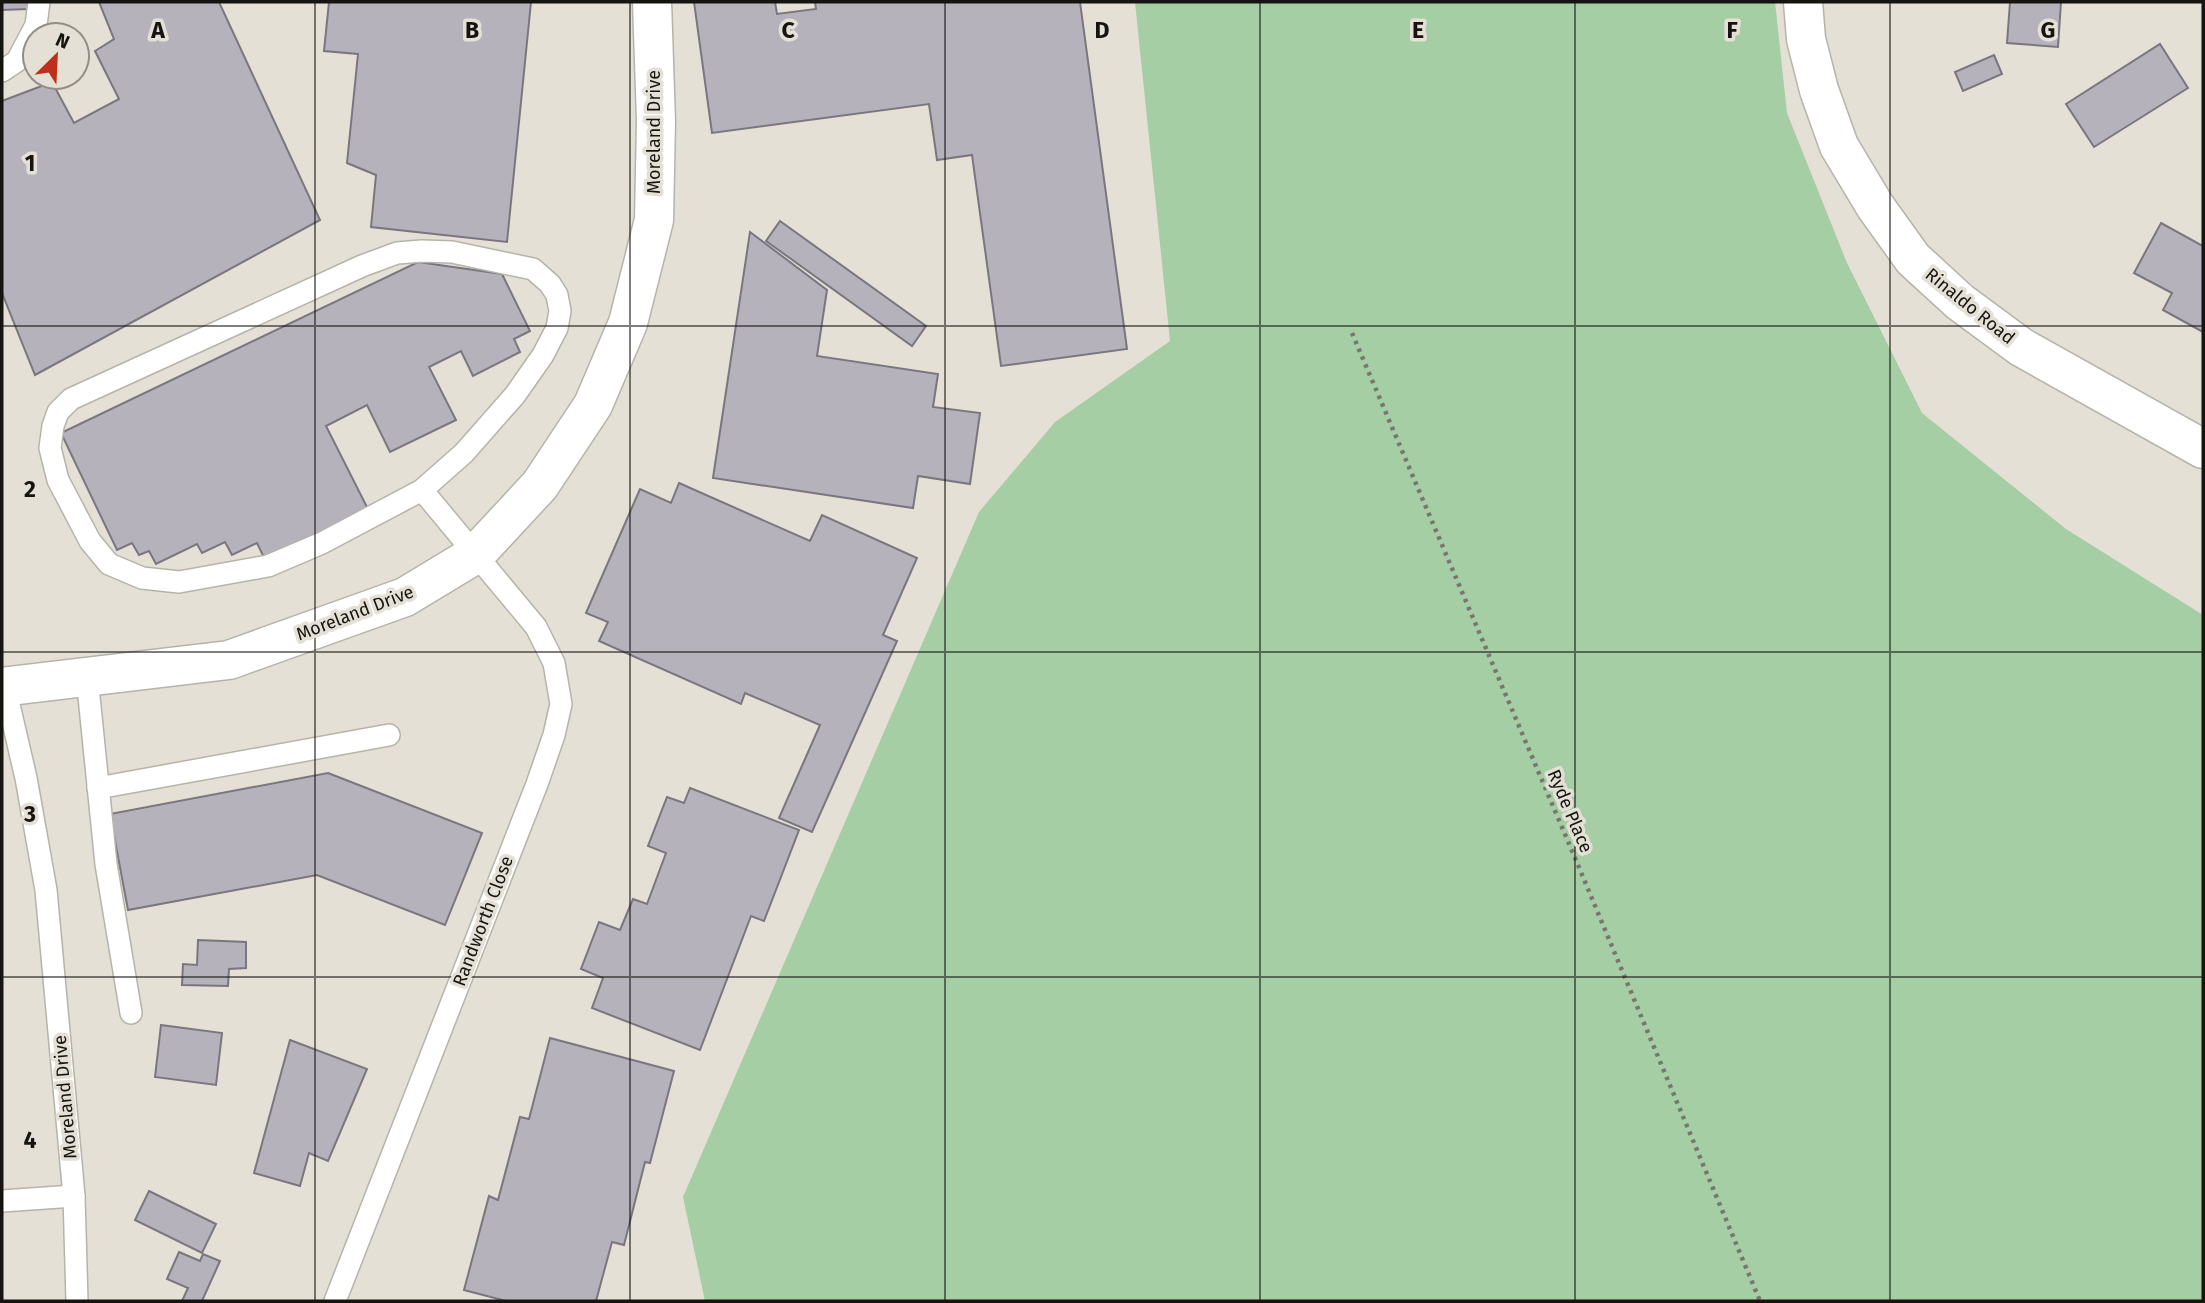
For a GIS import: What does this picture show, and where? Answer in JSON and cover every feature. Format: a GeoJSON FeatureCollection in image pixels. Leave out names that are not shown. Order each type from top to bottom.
{"type":"FeatureCollection","features":[{"type":"Feature","properties":{"kind":"street","name":"Moreland Drive"},"geometry":{"type":"LineString","coordinates":[[3,681],[88,677],[229,660],[405,597],[476,554],[540,485],[593,405],[628,323],[654,220],[656,121],[652,2]]}},
{"type":"Feature","properties":{"kind":"street","name":"Rinaldo Road"},"geometry":{"type":"LineString","coordinates":[[1803,2],[1806,39],[1818,90],[1839,146],[1875,206],[1913,259],[1960,302],[2021,347],[2203,449]]}},
{"type":"Feature","properties":{"kind":"lane"},"geometry":{"type":"LineString","coordinates":[[2,71],[17,61],[30,37],[36,25],[39,2]]}},
{"type":"Feature","properties":{"kind":"lane"},"geometry":{"type":"LineString","coordinates":[[453,252],[533,270],[550,284],[557,295],[560,311],[557,328],[543,355],[515,395],[464,453],[422,490],[322,543],[268,566],[179,582],[142,578],[109,564],[90,541],[58,480],[50,448],[53,426],[58,412],[71,399],[362,266],[397,253],[453,252]]}},
{"type":"Feature","properties":{"kind":"lane","name":"Randworth Close"},"geometry":{"type":"LineString","coordinates":[[335,1301],[537,784],[554,735],[561,704],[554,663],[536,627],[422,490]]}},
{"type":"Feature","properties":{"kind":"lane"},"geometry":{"type":"LineString","coordinates":[[88,677],[106,864],[131,1013]]}},
{"type":"Feature","properties":{"kind":"lane","name":"Moreland Drive"},"geometry":{"type":"LineString","coordinates":[[3,681],[26,778],[46,890],[74,1196],[77,1301]]}},
{"type":"Feature","properties":{"kind":"lane"},"geometry":{"type":"LineString","coordinates":[[98,788],[389,734]]}},
{"type":"Feature","properties":{"kind":"lane"},"geometry":{"type":"LineString","coordinates":[[2,1201],[74,1196]]}},
{"type":"Feature","properties":{"kind":"path","name":"Ryde Place"},"geometry":{"type":"LineString","coordinates":[[1352,333],[1760,1301]]}},
{"type":"Feature","properties":{"kind":"green space"},"geometry":{"type":"Polygon","coordinates":[[[1135,2],[1775,2],[1787,113],[1847,263],[1922,413],[2066,529],[2203,615],[2203,1301],[705,1301],[683,1197],[979,512],[1055,422],[1170,341],[1135,2]]]}},
{"type":"Feature","properties":{"kind":"building"},"geometry":{"type":"Polygon","coordinates":[[[2,2],[28,2],[28,9],[2,10],[2,2]]]}},
{"type":"Feature","properties":{"kind":"building"},"geometry":{"type":"Polygon","coordinates":[[[99,2],[219,2],[320,220],[35,375],[2,293],[2,101],[28,91],[57,91],[74,123],[119,99],[95,51],[114,39],[99,2]]]}},
{"type":"Feature","properties":{"kind":"building"},"geometry":{"type":"Polygon","coordinates":[[[329,2],[531,2],[507,242],[371,227],[376,175],[347,163],[358,54],[324,51],[329,2]]]}},
{"type":"Feature","properties":{"kind":"building"},"geometry":{"type":"Polygon","coordinates":[[[694,2],[775,2],[777,14],[816,9],[815,2],[1080,2],[1127,349],[1001,366],[972,155],[937,160],[929,104],[712,133],[694,2]]]}},
{"type":"Feature","properties":{"kind":"building"},"geometry":{"type":"Polygon","coordinates":[[[2010,2],[2061,2],[2058,47],[2007,43],[2010,2]]]}},
{"type":"Feature","properties":{"kind":"building"},"geometry":{"type":"Polygon","coordinates":[[[2160,44],[2188,88],[2094,147],[2066,104],[2160,44]]]}},
{"type":"Feature","properties":{"kind":"building"},"geometry":{"type":"Polygon","coordinates":[[[1994,55],[2002,74],[1963,91],[1955,72],[1994,55]]]}},
{"type":"Feature","properties":{"kind":"building"},"geometry":{"type":"Polygon","coordinates":[[[780,221],[926,326],[912,346],[766,241],[780,221]]]}},
{"type":"Feature","properties":{"kind":"building"},"geometry":{"type":"Polygon","coordinates":[[[2161,223],[2203,246],[2203,332],[2163,310],[2172,293],[2134,273],[2161,223]]]}},
{"type":"Feature","properties":{"kind":"building"},"geometry":{"type":"Polygon","coordinates":[[[750,232],[827,290],[817,356],[938,374],[933,407],[980,413],[970,484],[918,476],[913,508],[713,478],[750,232]]]}},
{"type":"Feature","properties":{"kind":"building"},"geometry":{"type":"Polygon","coordinates":[[[418,262],[502,274],[530,331],[514,339],[520,352],[473,376],[461,351],[429,367],[456,420],[390,452],[367,405],[326,426],[371,515],[268,566],[257,543],[232,555],[225,542],[202,553],[197,544],[156,564],[149,551],[139,555],[132,543],[117,550],[61,433],[418,262]]]}},
{"type":"Feature","properties":{"kind":"building"},"geometry":{"type":"Polygon","coordinates":[[[679,483],[810,541],[822,515],[917,558],[883,635],[897,641],[812,832],[779,818],[820,725],[745,693],[741,704],[599,641],[608,622],[586,613],[640,489],[671,503],[679,483]]]}},
{"type":"Feature","properties":{"kind":"building"},"geometry":{"type":"Polygon","coordinates":[[[328,773],[482,833],[445,925],[317,875],[128,910],[110,814],[328,773]]]}},
{"type":"Feature","properties":{"kind":"building"},"geometry":{"type":"Polygon","coordinates":[[[690,788],[799,830],[764,921],[751,916],[700,1050],[592,1008],[603,978],[581,969],[599,922],[620,930],[633,899],[647,904],[666,853],[648,846],[667,797],[684,803],[690,788]]]}},
{"type":"Feature","properties":{"kind":"building"},"geometry":{"type":"Polygon","coordinates":[[[198,940],[246,942],[246,968],[229,969],[228,986],[182,985],[183,964],[197,965],[198,940]]]}},
{"type":"Feature","properties":{"kind":"building"},"geometry":{"type":"Polygon","coordinates":[[[161,1025],[222,1033],[216,1085],[155,1077],[161,1025]]]}},
{"type":"Feature","properties":{"kind":"building"},"geometry":{"type":"Polygon","coordinates":[[[550,1038],[674,1071],[650,1163],[645,1162],[624,1245],[612,1242],[596,1301],[506,1301],[464,1290],[489,1196],[498,1200],[520,1117],[529,1119],[550,1038]]]}},
{"type":"Feature","properties":{"kind":"building"},"geometry":{"type":"Polygon","coordinates":[[[290,1040],[367,1069],[328,1161],[309,1153],[300,1186],[254,1173],[290,1040]]]}},
{"type":"Feature","properties":{"kind":"building"},"geometry":{"type":"Polygon","coordinates":[[[149,1191],[216,1224],[202,1253],[135,1220],[149,1191]]]}},
{"type":"Feature","properties":{"kind":"building"},"geometry":{"type":"Polygon","coordinates":[[[179,1252],[200,1261],[203,1254],[220,1261],[202,1301],[182,1301],[188,1288],[167,1279],[179,1252]]]}}]}
